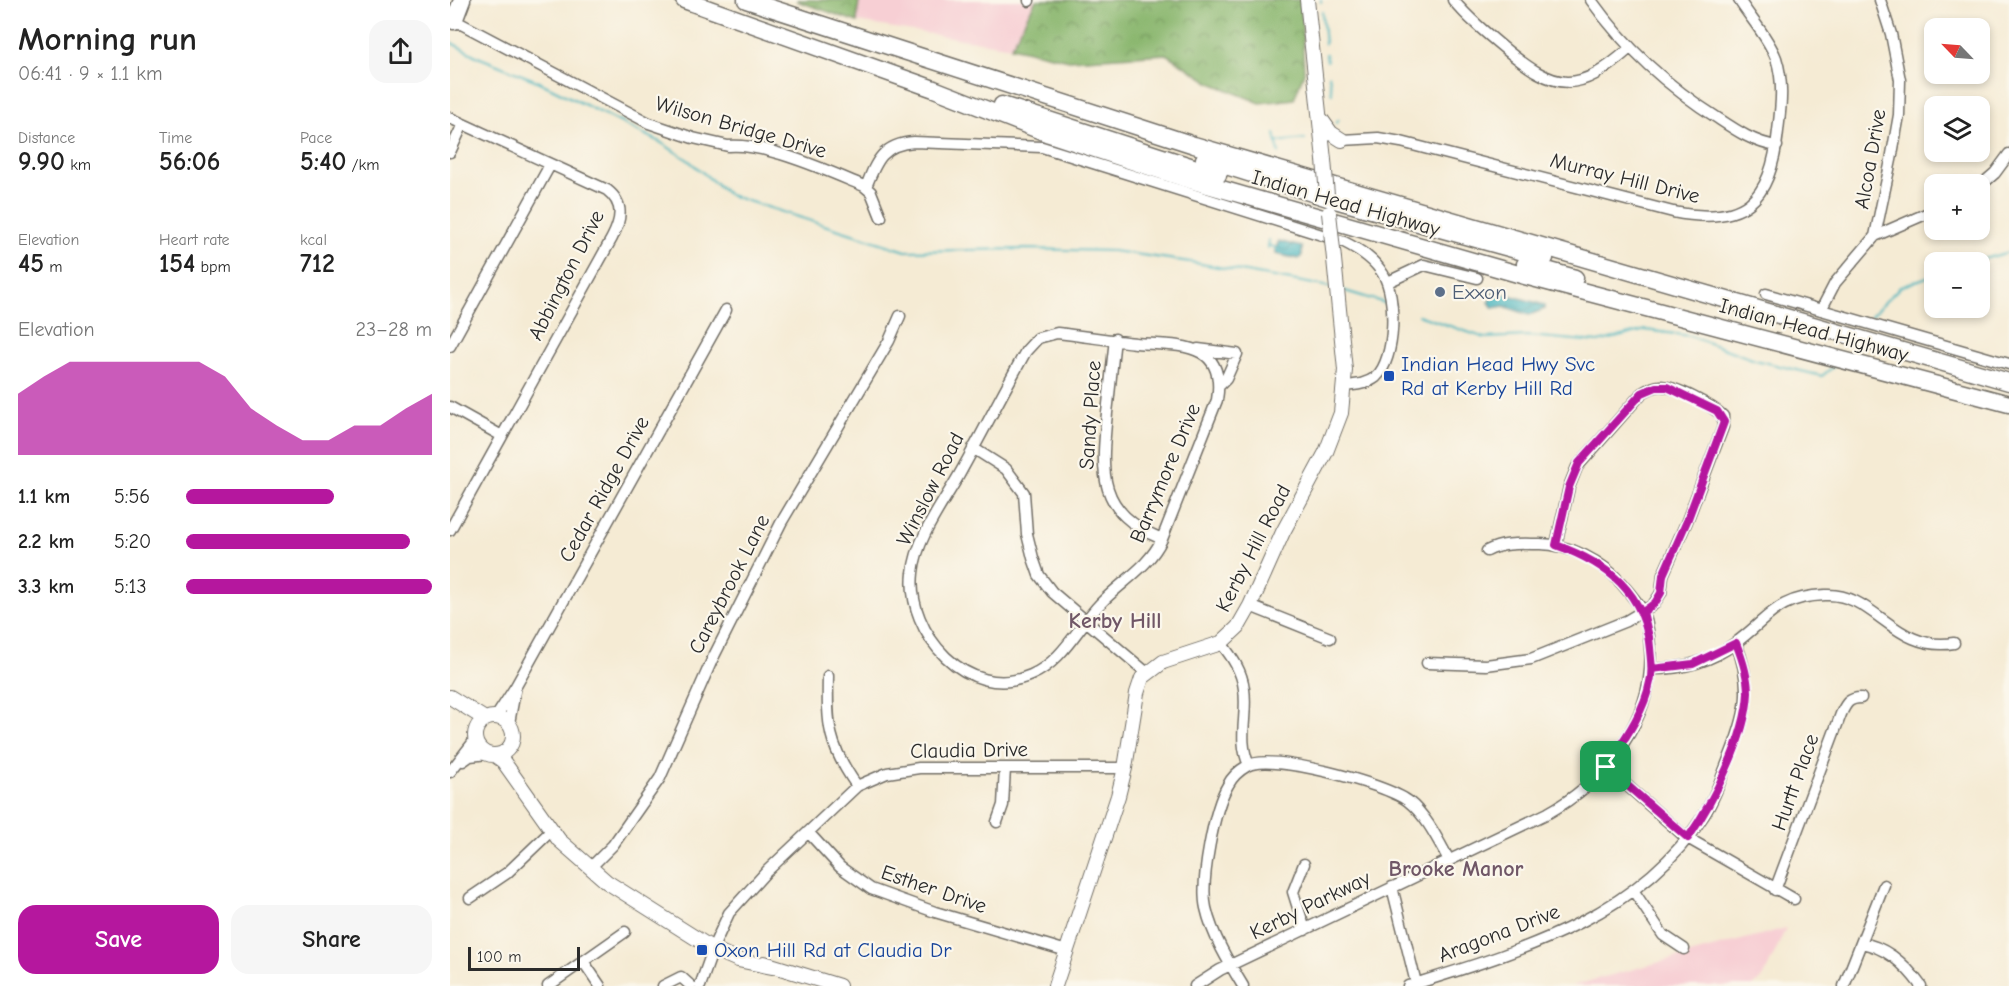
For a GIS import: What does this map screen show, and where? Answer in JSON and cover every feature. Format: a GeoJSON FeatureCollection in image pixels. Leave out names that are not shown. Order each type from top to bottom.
{"type":"FeatureCollection","features":[{"type":"Feature","properties":{"kind":"highway"},"geometry":{"type":"LineString","coordinates":[[452,20],[462,0]]}},
{"type":"Feature","properties":{"kind":"highway","name":"Indian Head Highway"},"geometry":{"type":"LineString","coordinates":[[684,0],[934,89],[1049,134],[1314,218],[1694,322],[2009,404]]}},
{"type":"Feature","properties":{"kind":"highway","name":"Indian Head Highway"},"geometry":{"type":"LineString","coordinates":[[746,0],[1194,145],[2009,382]]}},
{"type":"Feature","properties":{"kind":"highway"},"geometry":{"type":"LineString","coordinates":[[871,42],[989,89],[1328,204],[1621,279],[1788,318]]}},
{"type":"Feature","properties":{"kind":"highway"},"geometry":{"type":"LineString","coordinates":[[934,89],[984,100],[1618,290],[1694,322]]}},
{"type":"Feature","properties":{"kind":"main road","name":"Kerby Hill Road"},"geometry":{"type":"LineString","coordinates":[[1147,673],[1163,662],[1221,643],[1238,627],[1250,606],[1283,532],[1335,433],[1345,386],[1307,0]]}},
{"type":"Feature","properties":{"kind":"main road"},"geometry":{"type":"LineString","coordinates":[[1319,115],[1331,134],[1342,140],[1331,148],[1324,160]]}},
{"type":"Feature","properties":{"kind":"main road"},"geometry":{"type":"LineString","coordinates":[[1055,986],[1125,768],[1137,693],[1147,673]]}},
{"type":"Feature","properties":{"kind":"main road"},"geometry":{"type":"LineString","coordinates":[[454,699],[491,718],[509,723],[513,730],[511,746],[520,786]]}},
{"type":"Feature","properties":{"kind":"main road"},"geometry":{"type":"LineString","coordinates":[[454,699],[471,723],[475,737],[491,755],[503,761],[552,830],[607,882],[674,924],[738,960],[839,986]]}},
{"type":"Feature","properties":{"kind":"main road"},"geometry":{"type":"LineString","coordinates":[[475,737],[491,718]]}},
{"type":"Feature","properties":{"kind":"main road"},"geometry":{"type":"LineString","coordinates":[[491,755],[505,753],[511,746]]}},
{"type":"Feature","properties":{"kind":"street"},"geometry":{"type":"LineString","coordinates":[[1453,0],[1521,62],[1554,81],[1575,82],[1593,76],[1606,69],[1629,49]]}},
{"type":"Feature","properties":{"kind":"street"},"geometry":{"type":"LineString","coordinates":[[1591,0],[1629,49],[1668,84],[1696,105],[1744,135],[1777,147]]}},
{"type":"Feature","properties":{"kind":"street","name":"Murray Hill Drive"},"geometry":{"type":"LineString","coordinates":[[1342,140],[1378,138],[1401,142],[1649,206],[1706,218],[1732,213],[1757,196],[1770,175],[1777,147],[1782,105],[1778,69],[1772,50],[1739,0]]}},
{"type":"Feature","properties":{"kind":"street","name":"Alcoa Drive"},"geometry":{"type":"LineString","coordinates":[[1821,310],[1834,283],[1875,236],[1898,128],[1900,92],[1896,54],[1880,0]]}},
{"type":"Feature","properties":{"kind":"street","name":"Wilson Bridge Drive"},"geometry":{"type":"LineString","coordinates":[[452,20],[656,126],[728,146],[739,145],[767,151],[866,188]]}},
{"type":"Feature","properties":{"kind":"street","name":"Abbington Drive"},"geometry":{"type":"LineString","coordinates":[[450,118],[607,190],[618,201],[621,218],[450,530]]}},
{"type":"Feature","properties":{"kind":"street"},"geometry":{"type":"LineString","coordinates":[[450,152],[463,123]]}},
{"type":"Feature","properties":{"kind":"street"},"geometry":{"type":"LineString","coordinates":[[881,217],[871,192],[866,188],[882,153],[898,144],[960,142],[1042,147],[1344,242],[1373,261],[1388,282],[1392,309],[1386,361],[1373,379],[1345,386]]}},
{"type":"Feature","properties":{"kind":"street"},"geometry":{"type":"LineString","coordinates":[[1990,177],[2009,154]]}},
{"type":"Feature","properties":{"kind":"street"},"geometry":{"type":"LineString","coordinates":[[450,346],[550,165]]}},
{"type":"Feature","properties":{"kind":"street"},"geometry":{"type":"LineString","coordinates":[[1875,236],[1924,215]]}},
{"type":"Feature","properties":{"kind":"street"},"geometry":{"type":"LineString","coordinates":[[1388,282],[1424,265],[1477,278]]}},
{"type":"Feature","properties":{"kind":"street"},"geometry":{"type":"LineString","coordinates":[[1766,294],[2009,363]]}},
{"type":"Feature","properties":{"kind":"street","name":"Cedar Ridge Drive"},"geometry":{"type":"LineString","coordinates":[[491,718],[516,686],[726,310]]}},
{"type":"Feature","properties":{"kind":"street","name":"Careybrook Lane"},"geometry":{"type":"LineString","coordinates":[[591,867],[619,837],[660,778],[712,660],[781,523],[889,341],[900,316]]}},
{"type":"Feature","properties":{"kind":"street","name":"Winslow Road"},"geometry":{"type":"LineString","coordinates":[[1085,622],[1049,664],[1038,672],[1018,680],[994,680],[975,675],[951,662],[931,643],[914,605],[914,565],[926,535],[1026,351],[1038,338],[1052,333],[1162,342],[1237,354]]}},
{"type":"Feature","properties":{"kind":"street","name":"Sandy Place"},"geometry":{"type":"LineString","coordinates":[[1115,339],[1103,454],[1104,480],[1116,505],[1131,522],[1162,539]]}},
{"type":"Feature","properties":{"kind":"street","name":"Barrymore Drive"},"geometry":{"type":"LineString","coordinates":[[1197,349],[1214,366],[1220,385]]}},
{"type":"Feature","properties":{"kind":"street","name":"Barrymore Drive"},"geometry":{"type":"LineString","coordinates":[[1085,622],[1106,598],[1150,558],[1162,539],[1212,415],[1220,385],[1226,379],[1237,354]]}},
{"type":"Feature","properties":{"kind":"street"},"geometry":{"type":"LineString","coordinates":[[1427,663],[1486,664],[1531,659],[1578,642],[1643,612],[1655,603],[1661,593],[1663,575],[1693,506],[1723,427],[1724,418],[1717,411],[1667,387],[1656,387],[1642,393],[1579,463],[1569,487],[1556,545]]}},
{"type":"Feature","properties":{"kind":"street"},"geometry":{"type":"LineString","coordinates":[[450,407],[502,436]]}},
{"type":"Feature","properties":{"kind":"street"},"geometry":{"type":"LineString","coordinates":[[973,448],[1002,465],[1024,493],[1027,534],[1039,575],[1052,592],[1147,673]]}},
{"type":"Feature","properties":{"kind":"street","name":"Kerby Parkway"},"geometry":{"type":"LineString","coordinates":[[1195,986],[1231,965],[1559,807],[1579,794],[1606,767],[1643,705],[1652,669],[1649,637],[1643,612],[1606,568],[1556,545],[1507,544],[1487,551]]}},
{"type":"Feature","properties":{"kind":"street"},"geometry":{"type":"LineString","coordinates":[[1652,669],[1693,664],[1736,643],[1767,614],[1779,607],[1804,598],[1825,595],[1841,597],[1860,606],[1913,640],[1933,645],[1954,643]]}},
{"type":"Feature","properties":{"kind":"street"},"geometry":{"type":"LineString","coordinates":[[1250,606],[1330,638]]}},
{"type":"Feature","properties":{"kind":"street"},"geometry":{"type":"LineString","coordinates":[[1221,643],[1234,662],[1243,682],[1245,701],[1242,735],[1245,756],[1249,765]]}},
{"type":"Feature","properties":{"kind":"street","name":"Aragona Drive"},"geometry":{"type":"LineString","coordinates":[[1412,985],[1521,950],[1560,934],[1633,890],[1688,838],[1716,792],[1744,713],[1748,685],[1736,643]]}},
{"type":"Feature","properties":{"kind":"street"},"geometry":{"type":"LineString","coordinates":[[828,676],[827,716],[830,733],[844,767],[857,786]]}},
{"type":"Feature","properties":{"kind":"street","name":"Cedar Ridge Drive"},"geometry":{"type":"LineString","coordinates":[[509,723],[516,686]]}},
{"type":"Feature","properties":{"kind":"street","name":"Hurtt Place"},"geometry":{"type":"LineString","coordinates":[[1775,890],[1841,714],[1848,701],[1861,698]]}},
{"type":"Feature","properties":{"kind":"street"},"geometry":{"type":"LineString","coordinates":[[454,768],[475,737]]}},
{"type":"Feature","properties":{"kind":"street"},"geometry":{"type":"LineString","coordinates":[[454,768],[471,756],[491,755]]}},
{"type":"Feature","properties":{"kind":"street"},"geometry":{"type":"LineString","coordinates":[[1243,986],[1206,909],[1204,877],[1226,789],[1232,779],[1249,765],[1260,761],[1282,762],[1356,779],[1395,793],[1408,800],[1424,818],[1449,860]]}},
{"type":"Feature","properties":{"kind":"street"},"geometry":{"type":"LineString","coordinates":[[1606,767],[1688,838],[1794,899]]}},
{"type":"Feature","properties":{"kind":"street"},"geometry":{"type":"LineString","coordinates":[[997,822],[1003,805],[1005,768]]}},
{"type":"Feature","properties":{"kind":"street","name":"Claudia Drive"},"geometry":{"type":"LineString","coordinates":[[700,986],[714,945],[735,904],[857,786],[887,774],[908,769],[1125,768]]}},
{"type":"Feature","properties":{"kind":"street"},"geometry":{"type":"LineString","coordinates":[[470,898],[507,873],[552,830]]}},
{"type":"Feature","properties":{"kind":"street","name":"Esther Drive"},"geometry":{"type":"LineString","coordinates":[[808,832],[850,876],[881,894],[1067,951]]}},
{"type":"Feature","properties":{"kind":"street"},"geometry":{"type":"LineString","coordinates":[[1304,864],[1293,892],[1305,930]]}},
{"type":"Feature","properties":{"kind":"street"},"geometry":{"type":"LineString","coordinates":[[1845,986],[1884,885]]}},
{"type":"Feature","properties":{"kind":"street"},"geometry":{"type":"LineString","coordinates":[[1392,887],[1412,985]]}},
{"type":"Feature","properties":{"kind":"street"},"geometry":{"type":"LineString","coordinates":[[1633,890],[1663,935],[1684,949]]}},
{"type":"Feature","properties":{"kind":"street"},"geometry":{"type":"LineString","coordinates":[[548,986],[625,933]]}},
{"type":"Feature","properties":{"kind":"street"},"geometry":{"type":"LineString","coordinates":[[1861,943],[1876,945],[1909,968],[1921,986]]}},
{"type":"Feature","properties":{"kind":"street"},"geometry":{"type":"LineString","coordinates":[[583,961],[600,986]]}},
{"type":"Feature","properties":{"kind":"street"},"geometry":{"type":"LineString","coordinates":[[663,986],[675,978],[687,982]]}},
{"type":"Feature","properties":{"kind":"shaded area"},"geometry":{"type":"Polygon","coordinates":[[[859,0],[1036,0],[1011,47],[857,22],[859,0]]]}},
{"type":"Feature","properties":{"kind":"shaded area"},"geometry":{"type":"Polygon","coordinates":[[[1786,928],[1764,976],[1753,986],[1571,986],[1786,928]]]}},
{"type":"Feature","properties":{"kind":"green space"},"geometry":{"type":"Polygon","coordinates":[[[859,0],[857,22],[797,1],[859,0]]]}},
{"type":"Feature","properties":{"kind":"green space"},"geometry":{"type":"Polygon","coordinates":[[[1036,0],[1301,0],[1304,73],[1294,99],[1260,103],[1211,83],[1166,54],[1069,60],[1011,47],[1036,0]]]}},
{"type":"Feature","properties":{"kind":"water"},"geometry":{"type":"Polygon","coordinates":[[[1279,241],[1302,247],[1302,255],[1299,259],[1276,254],[1275,250],[1279,241]]]}},
{"type":"Feature","properties":{"kind":"water"},"geometry":{"type":"Polygon","coordinates":[[[1494,291],[1545,305],[1545,309],[1529,315],[1504,306],[1493,308],[1489,302],[1494,291]]]}},
{"type":"Feature","properties":{"kind":"waterway"},"geometry":{"type":"LineString","coordinates":[[1322,12],[1325,44]]}},
{"type":"Feature","properties":{"kind":"waterway"},"geometry":{"type":"LineString","coordinates":[[450,42],[478,57],[537,81],[660,142],[688,160],[729,195],[906,251],[1024,249],[1113,251],[1330,287]]}},
{"type":"Feature","properties":{"kind":"waterway"},"geometry":{"type":"LineString","coordinates":[[1326,54],[1327,61]]}},
{"type":"Feature","properties":{"kind":"waterway"},"geometry":{"type":"LineString","coordinates":[[1329,75],[1332,94]]}},
{"type":"Feature","properties":{"kind":"waterway"},"geometry":{"type":"LineString","coordinates":[[1275,134],[1279,153]]}},
{"type":"Feature","properties":{"kind":"waterway"},"geometry":{"type":"LineString","coordinates":[[1277,142],[1305,139]]}},
{"type":"Feature","properties":{"kind":"waterway"},"geometry":{"type":"LineString","coordinates":[[1268,248],[1269,240]]}},
{"type":"Feature","properties":{"kind":"waterway"},"geometry":{"type":"LineString","coordinates":[[1268,245],[1276,248]]}},
{"type":"Feature","properties":{"kind":"waterway"},"geometry":{"type":"LineString","coordinates":[[1990,257],[2009,252]]}},
{"type":"Feature","properties":{"kind":"waterway"},"geometry":{"type":"LineString","coordinates":[[1871,316],[1900,287],[1924,278]]}},
{"type":"Feature","properties":{"kind":"waterway"},"geometry":{"type":"LineString","coordinates":[[1342,290],[1385,303]]}},
{"type":"Feature","properties":{"kind":"waterway"},"geometry":{"type":"LineString","coordinates":[[1418,315],[1485,338],[1528,336],[1598,342],[1646,330],[1690,336],[1755,360],[1822,376],[1834,366]]}},
{"type":"Feature","properties":{"kind":"place","name":"Exxon"},"geometry":{"type":"Point","coordinates":[1440,292]}},
{"type":"Feature","properties":{"kind":"place","name":"Indian Head Hwy Svc Rd at Kerby Hill Rd"},"geometry":{"type":"Point","coordinates":[1389,376]}},
{"type":"Feature","properties":{"kind":"place","name":"Oxon Hill Rd at Claudia Dr"},"geometry":{"type":"Point","coordinates":[702,950]}},
{"type":"Feature","properties":{"kind":"district","name":"Kerby Hill"},"geometry":{"type":"Point","coordinates":[1115,620]}},
{"type":"Feature","properties":{"kind":"district","name":"Brooke Manor"},"geometry":{"type":"Point","coordinates":[1456,868]}},
{"type":"Feature","properties":{"kind":"route"},"geometry":{"type":"LineString","coordinates":[[1606,767],[1636,720],[1651,681],[1649,637],[1643,612],[1606,568],[1556,545],[1569,487],[1579,463],[1638,397],[1651,388],[1664,387],[1717,411],[1723,416],[1724,422],[1687,521],[1666,566],[1661,593],[1655,603],[1643,612],[1649,637],[1652,669],[1676,668],[1693,664],[1736,643],[1748,685],[1747,702],[1742,723],[1716,792],[1688,838],[1606,767]]}}]}
